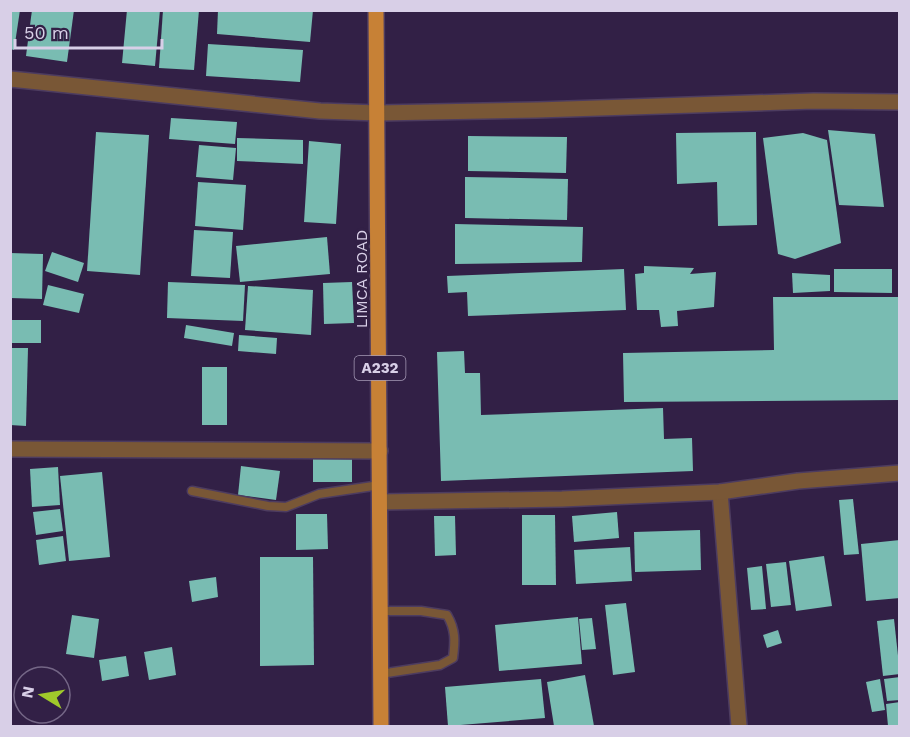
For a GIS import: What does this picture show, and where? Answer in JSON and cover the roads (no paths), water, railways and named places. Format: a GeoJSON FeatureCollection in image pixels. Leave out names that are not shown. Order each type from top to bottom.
{"type":"FeatureCollection","features":[{"type":"Feature","properties":{"kind":"main road","name":"LIMCA ROAD"},"geometry":{"type":"LineString","coordinates":[[376,10],[381,726]]}},
{"type":"Feature","properties":{"kind":"street"},"geometry":{"type":"LineString","coordinates":[[10,79],[320,111],[537,110],[814,101],[900,102]]}},
{"type":"Feature","properties":{"kind":"street"},"geometry":{"type":"LineString","coordinates":[[10,449],[380,451]]}},
{"type":"Feature","properties":{"kind":"street"},"geometry":{"type":"LineString","coordinates":[[380,502],[562,499],[720,492],[798,481],[900,472]]}},
{"type":"Feature","properties":{"kind":"street"},"geometry":{"type":"LineString","coordinates":[[720,492],[739,726]]}},
{"type":"Feature","properties":{"kind":"lane"},"geometry":{"type":"LineString","coordinates":[[192,491],[268,506],[286,507],[319,494],[380,485]]}},
{"type":"Feature","properties":{"kind":"lane"},"geometry":{"type":"LineString","coordinates":[[380,611],[421,611],[447,615],[454,627],[453,658],[440,665],[380,674]]}}]}
